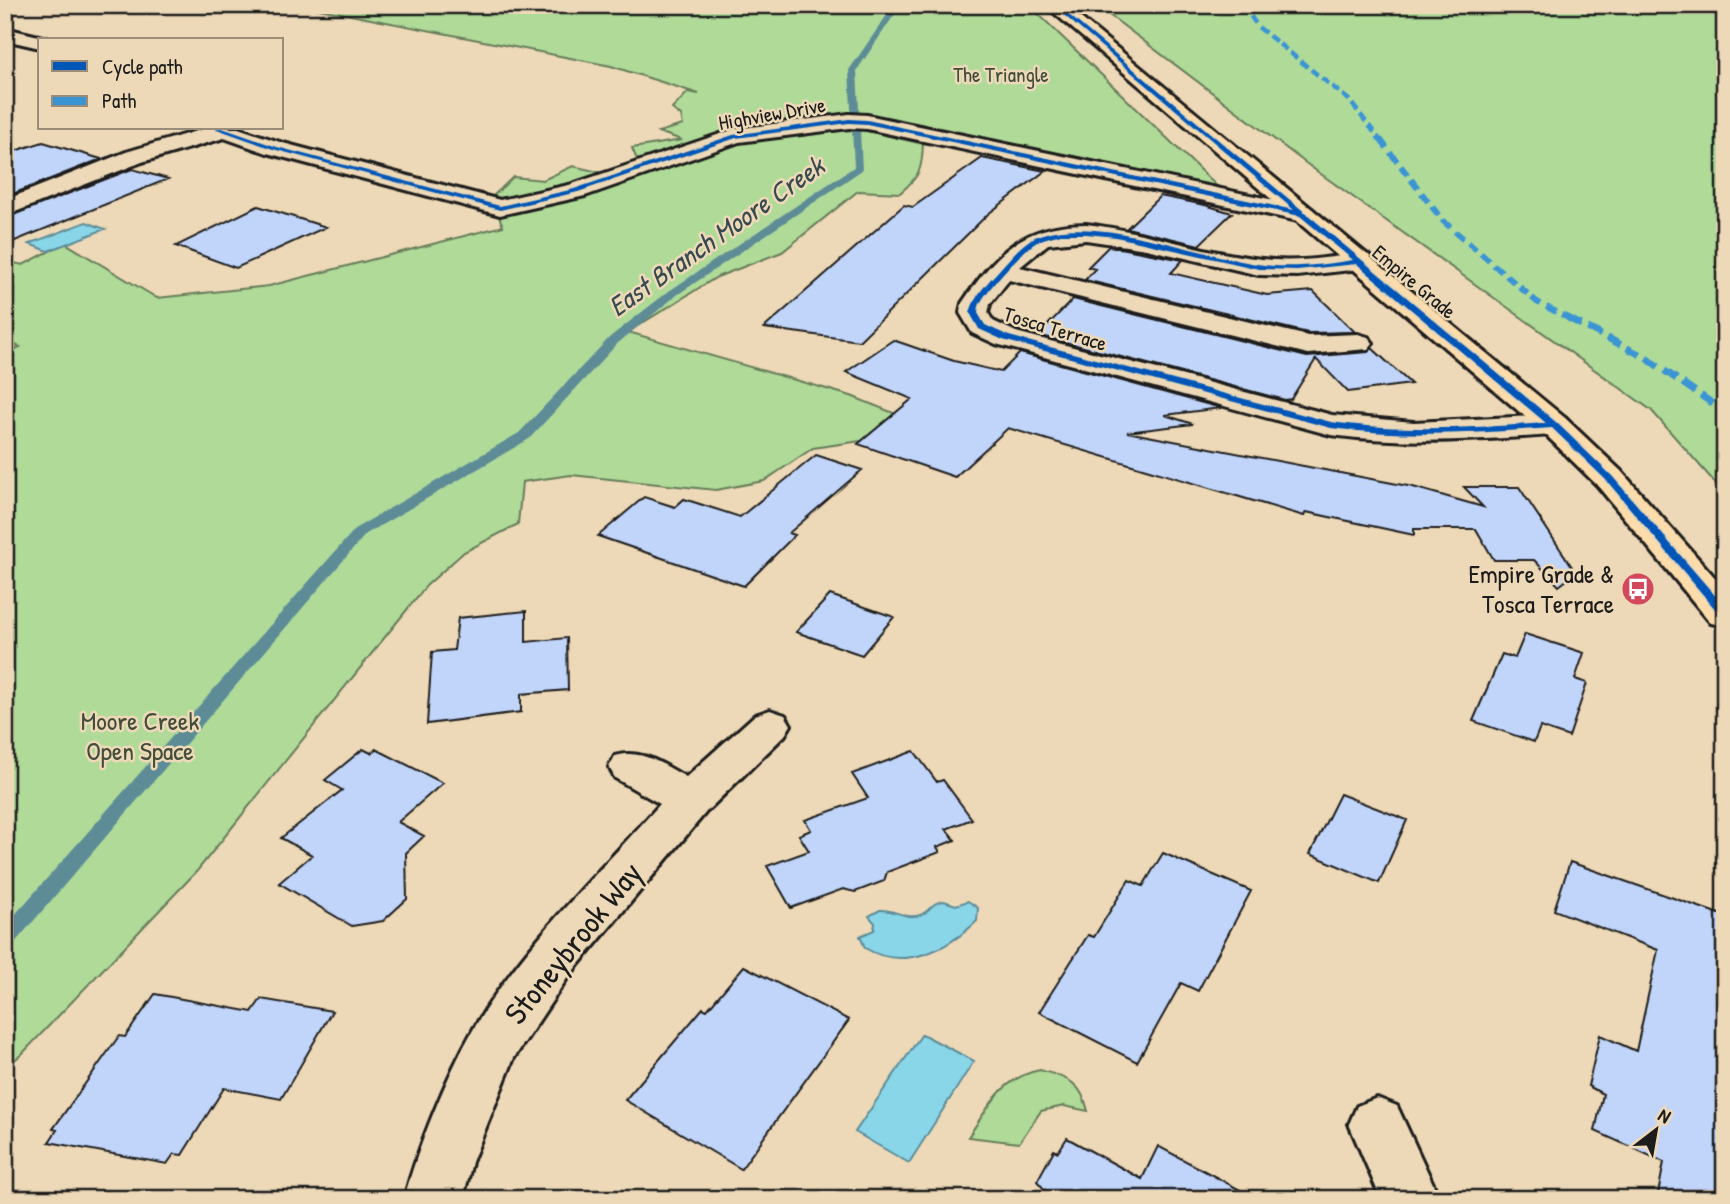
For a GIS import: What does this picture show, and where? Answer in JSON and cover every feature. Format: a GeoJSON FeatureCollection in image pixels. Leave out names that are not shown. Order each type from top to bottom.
{"type":"FeatureCollection","features":[{"type":"Feature","properties":{"kind":"main road","name":"Empire Grade"},"geometry":{"type":"LineString","coordinates":[[1054,5],[1553,425],[1609,478],[1725,614]]}},
{"type":"Feature","properties":{"kind":"street"},"geometry":{"type":"LineString","coordinates":[[5,34],[38,42]]}},
{"type":"Feature","properties":{"kind":"street","name":"Highview Drive"},"geometry":{"type":"LineString","coordinates":[[219,130],[454,198],[500,208],[576,191],[735,136],[822,123],[867,122],[1303,214]]}},
{"type":"Feature","properties":{"kind":"street"},"geometry":{"type":"LineString","coordinates":[[5,209],[145,154],[219,130]]}},
{"type":"Feature","properties":{"kind":"street","name":"Tosca Terrace"},"geometry":{"type":"LineString","coordinates":[[1360,261],[1321,266],[1261,267],[1094,232],[1072,231],[1039,238],[1028,244],[975,303],[974,313],[982,327],[1006,338],[1331,425],[1376,433],[1411,435],[1553,425]]}},
{"type":"Feature","properties":{"kind":"street"},"geometry":{"type":"LineString","coordinates":[[1004,271],[1308,345],[1358,343]]}},
{"type":"Feature","properties":{"kind":"street","name":"Stoneybrook Way"},"geometry":{"type":"LineString","coordinates":[[433,1199],[443,1162],[492,1046],[550,962],[690,800],[770,725]]}},
{"type":"Feature","properties":{"kind":"street"},"geometry":{"type":"LineString","coordinates":[[631,767],[690,800]]}},
{"type":"Feature","properties":{"kind":"street"},"geometry":{"type":"LineString","coordinates":[[1377,1124],[1410,1199]]}},
{"type":"Feature","properties":{"kind":"green space"},"geometry":{"type":"Polygon","coordinates":[[[299,5],[1029,5],[1226,195],[873,117],[859,129],[923,144],[919,172],[900,193],[858,191],[782,252],[717,277],[628,332],[851,396],[936,430],[813,448],[764,481],[716,490],[571,475],[522,482],[518,524],[464,552],[426,586],[197,871],[21,1055],[5,1067],[5,355],[20,347],[5,341],[5,261],[23,265],[65,243],[157,298],[269,286],[503,226],[491,198],[513,177],[543,180],[573,166],[607,174],[640,167],[632,148],[682,140],[658,132],[683,125],[681,116],[672,109],[688,92],[699,94],[611,66],[299,5]]]}},
{"type":"Feature","properties":{"kind":"green space"},"geometry":{"type":"Polygon","coordinates":[[[1096,5],[1725,5],[1725,494],[1651,410],[1311,167],[1096,5]]]}},
{"type":"Feature","properties":{"kind":"green space"},"geometry":{"type":"Polygon","coordinates":[[[1040,1070],[1077,1087],[1088,1111],[1064,1106],[1041,1111],[1019,1143],[968,1137],[1006,1086],[1040,1070]]]}},
{"type":"Feature","properties":{"kind":"water"},"geometry":{"type":"Polygon","coordinates":[[[86,222],[105,229],[48,251],[29,244],[86,222]]]}},
{"type":"Feature","properties":{"kind":"water"},"geometry":{"type":"Polygon","coordinates":[[[944,901],[956,905],[968,901],[978,908],[977,921],[953,940],[925,954],[895,958],[865,948],[860,936],[874,930],[875,923],[869,916],[880,910],[915,916],[944,901]]]}},
{"type":"Feature","properties":{"kind":"water"},"geometry":{"type":"Polygon","coordinates":[[[922,1034],[974,1061],[909,1163],[855,1132],[922,1034]]]}},
{"type":"Feature","properties":{"kind":"building"},"geometry":{"type":"Polygon","coordinates":[[[43,142],[101,159],[5,197],[5,154],[43,142]]]}},
{"type":"Feature","properties":{"kind":"building"},"geometry":{"type":"Polygon","coordinates":[[[982,158],[1045,171],[988,214],[859,341],[764,328],[904,205],[913,207],[982,158]]]}},
{"type":"Feature","properties":{"kind":"building"},"geometry":{"type":"Polygon","coordinates":[[[132,169],[168,179],[5,245],[5,218],[132,169]]]}},
{"type":"Feature","properties":{"kind":"building"},"geometry":{"type":"Polygon","coordinates":[[[1160,196],[1232,213],[1199,245],[1127,228],[1160,196]]]}},
{"type":"Feature","properties":{"kind":"building"},"geometry":{"type":"Polygon","coordinates":[[[258,206],[326,227],[236,268],[176,246],[258,206]]]}},
{"type":"Feature","properties":{"kind":"building"},"geometry":{"type":"Polygon","coordinates":[[[1109,246],[1183,260],[1171,273],[1267,295],[1313,291],[1355,332],[1308,333],[1085,280],[1095,269],[1088,267],[1109,246]]]}},
{"type":"Feature","properties":{"kind":"building"},"geometry":{"type":"Polygon","coordinates":[[[1073,299],[1307,357],[1368,352],[1372,348],[1411,384],[1348,392],[1316,359],[1291,399],[1285,400],[1038,335],[1073,299]]]}},
{"type":"Feature","properties":{"kind":"building"},"geometry":{"type":"Polygon","coordinates":[[[893,340],[954,361],[1001,372],[1020,353],[1221,408],[1165,415],[1193,424],[1127,432],[1413,487],[1483,507],[1464,487],[1519,487],[1576,573],[1559,586],[1534,560],[1494,560],[1476,529],[1414,529],[1414,535],[1306,512],[1304,516],[1008,428],[955,477],[858,444],[912,399],[846,372],[893,340]]]}},
{"type":"Feature","properties":{"kind":"building"},"geometry":{"type":"Polygon","coordinates":[[[816,455],[862,470],[789,533],[795,535],[744,586],[598,536],[644,497],[675,507],[684,499],[740,517],[816,455]]]}},
{"type":"Feature","properties":{"kind":"building"},"geometry":{"type":"Polygon","coordinates":[[[830,595],[894,617],[862,655],[796,632],[830,595]]]}},
{"type":"Feature","properties":{"kind":"building"},"geometry":{"type":"Polygon","coordinates":[[[526,611],[526,642],[567,638],[568,690],[521,694],[521,712],[427,724],[432,652],[454,650],[458,618],[526,611]]]}},
{"type":"Feature","properties":{"kind":"building"},"geometry":{"type":"Polygon","coordinates":[[[1525,634],[1584,653],[1575,679],[1587,683],[1569,737],[1540,727],[1534,742],[1473,721],[1502,654],[1515,658],[1525,634]]]}},
{"type":"Feature","properties":{"kind":"building"},"geometry":{"type":"Polygon","coordinates":[[[363,749],[371,753],[376,749],[443,783],[398,822],[424,836],[406,853],[407,899],[383,921],[352,926],[279,883],[312,855],[281,838],[342,790],[325,780],[363,749]]]}},
{"type":"Feature","properties":{"kind":"building"},"geometry":{"type":"Polygon","coordinates":[[[914,751],[937,782],[943,780],[972,819],[946,829],[955,840],[937,847],[940,852],[887,872],[884,881],[855,892],[843,889],[791,908],[767,866],[809,851],[799,835],[811,830],[805,820],[868,798],[852,774],[914,751]]]}},
{"type":"Feature","properties":{"kind":"building"},"geometry":{"type":"Polygon","coordinates":[[[1340,794],[1407,820],[1379,883],[1310,854],[1340,794]]]}},
{"type":"Feature","properties":{"kind":"building"},"geometry":{"type":"Polygon","coordinates":[[[1163,853],[1251,891],[1198,991],[1181,983],[1137,1062],[1039,1012],[1088,935],[1094,937],[1129,880],[1143,886],[1163,853]]]}},
{"type":"Feature","properties":{"kind":"building"},"geometry":{"type":"Polygon","coordinates":[[[1570,862],[1725,916],[1725,1199],[1657,1199],[1664,1162],[1595,1131],[1603,1094],[1588,1086],[1600,1035],[1636,1051],[1658,950],[1554,910],[1570,862]]]}},
{"type":"Feature","properties":{"kind":"building"},"geometry":{"type":"Polygon","coordinates":[[[744,966],[849,1020],[741,1169],[625,1100],[703,1008],[707,1010],[744,966]]]}},
{"type":"Feature","properties":{"kind":"building"},"geometry":{"type":"Polygon","coordinates":[[[155,994],[252,1012],[261,999],[332,1011],[281,1099],[224,1088],[182,1155],[174,1154],[167,1164],[49,1142],[57,1130],[53,1129],[119,1036],[125,1037],[155,994]]]}},
{"type":"Feature","properties":{"kind":"building"},"geometry":{"type":"Polygon","coordinates":[[[1067,1138],[1142,1179],[1158,1146],[1257,1199],[1053,1199],[1037,1181],[1054,1150],[1058,1152],[1067,1138]]]}},
{"type":"Feature","properties":{"kind":"waterway","name":"East Branch Moore Creek"},"geometry":{"type":"LineString","coordinates":[[5,940],[361,531],[524,436],[614,340],[673,293],[859,168],[853,70],[898,5]]}},
{"type":"Feature","properties":{"kind":"marked path"},"geometry":{"type":"LineString","coordinates":[[1243,5],[1258,27],[1349,100],[1443,221],[1483,257],[1537,302],[1643,356],[1725,412]]}},
{"type":"Feature","properties":{"kind":"cycle path"},"geometry":{"type":"LineString","coordinates":[[1054,5],[1554,425],[1609,478],[1725,614]]}},
{"type":"Feature","properties":{"kind":"cycle path"},"geometry":{"type":"LineString","coordinates":[[223,130],[275,148],[500,208],[576,191],[735,136],[849,121],[867,122],[1303,214]]}},
{"type":"Feature","properties":{"kind":"cycle path"},"geometry":{"type":"LineString","coordinates":[[1360,261],[1297,268],[1259,267],[1116,235],[1060,232],[1039,238],[1022,250],[976,303],[974,313],[982,327],[1006,338],[1331,425],[1414,432],[1554,425]]}},
{"type":"Feature","properties":{"kind":"place","name":"Empire Grade & Tosca Terrace"},"geometry":{"type":"Point","coordinates":[1638,589]}},
{"type":"Feature","properties":{"kind":"park label","name":"The Triangle"},"geometry":{"type":"Point","coordinates":[1001,75]}},
{"type":"Feature","properties":{"kind":"park label","name":"Moore Creek Open Space"},"geometry":{"type":"Point","coordinates":[140,736]}}]}
